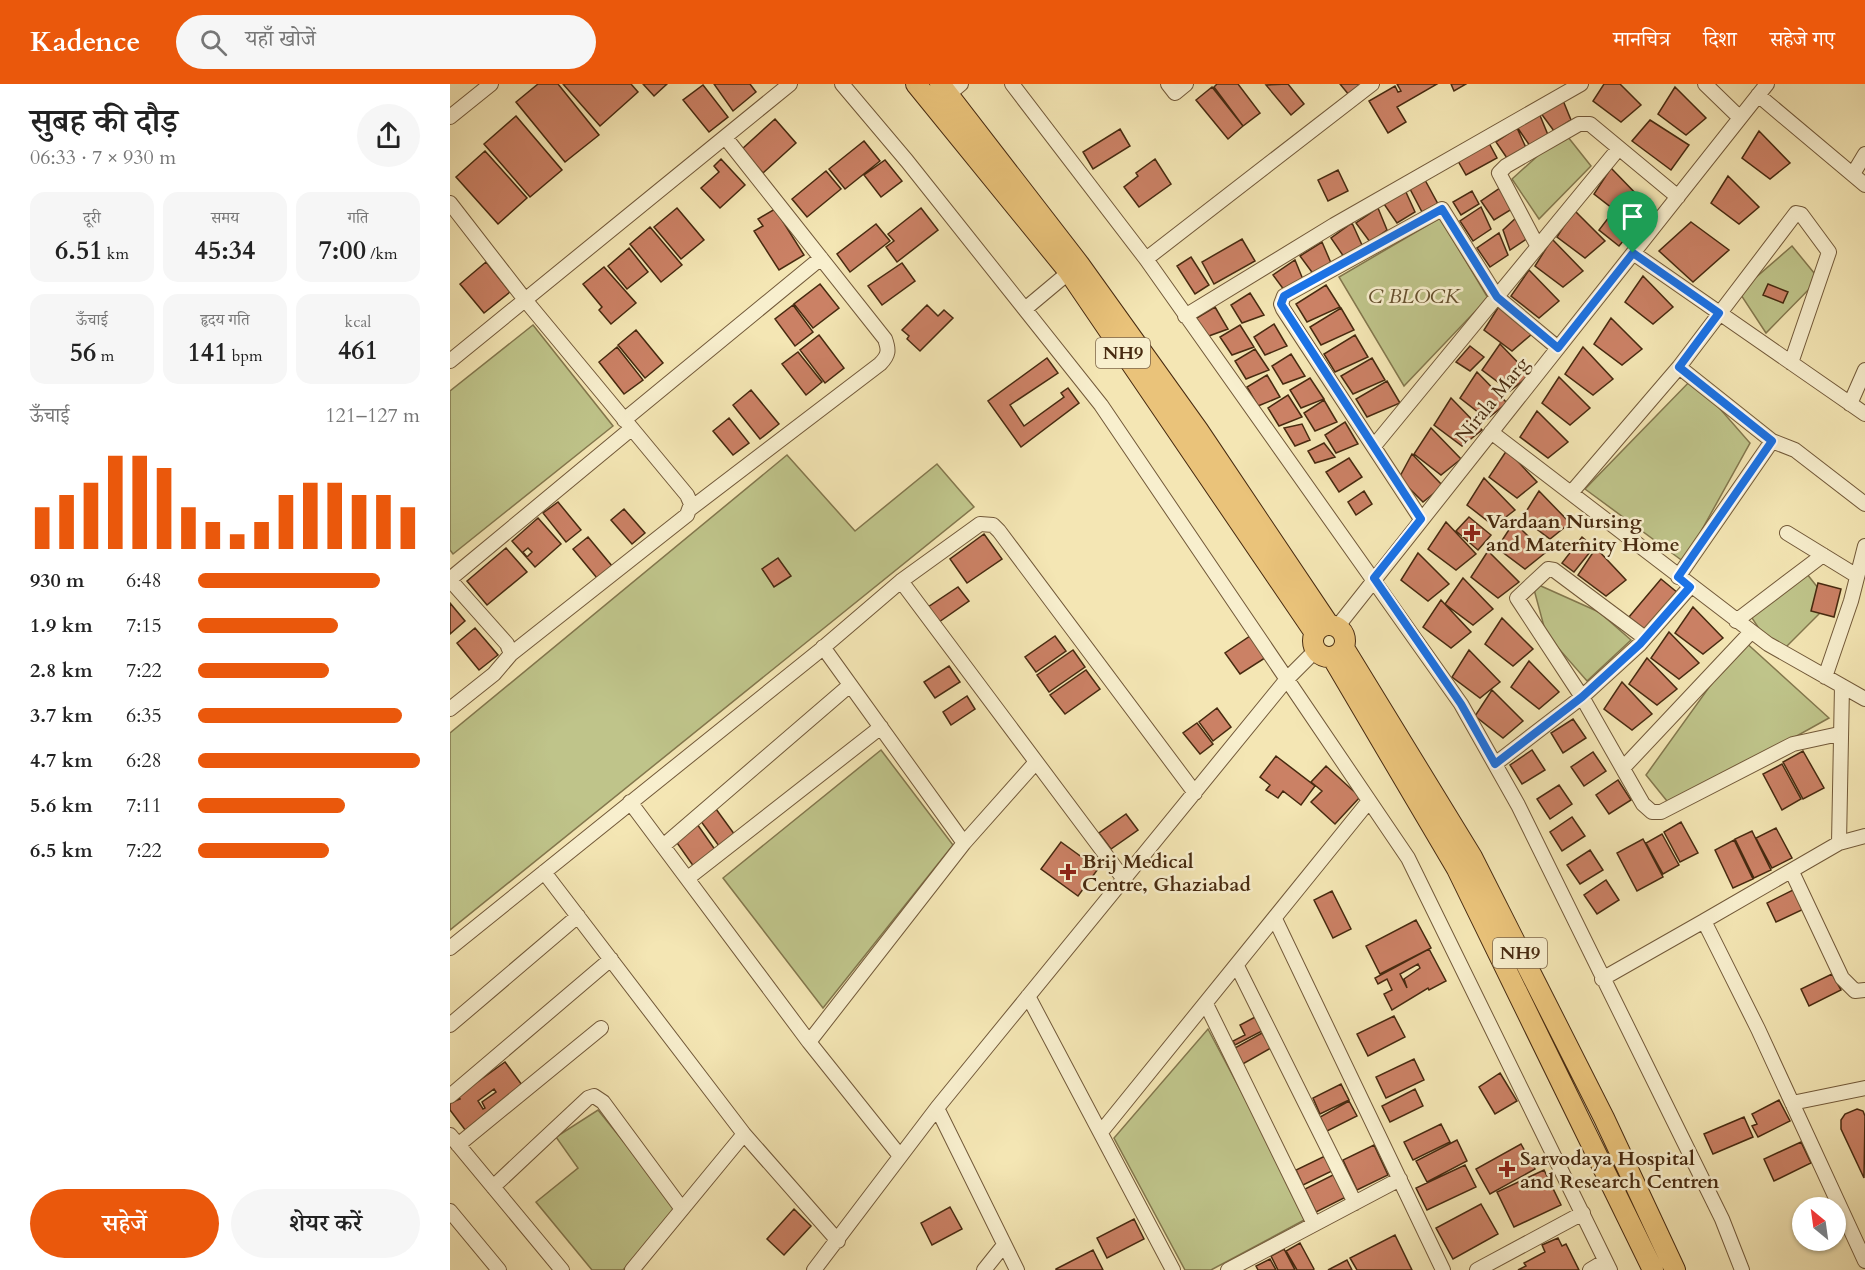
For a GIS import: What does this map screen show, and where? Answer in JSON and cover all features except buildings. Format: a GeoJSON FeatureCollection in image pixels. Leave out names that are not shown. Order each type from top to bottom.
{"type":"FeatureCollection","features":[{"type":"Feature","properties":{"kind":"highway","name":"NH9"},"geometry":{"type":"LineString","coordinates":[[916,84],[1074,268]]}},
{"type":"Feature","properties":{"kind":"highway","name":"NH9"},"geometry":{"type":"LineString","coordinates":[[950,88],[1074,268],[1198,430],[1329,640],[1472,857],[1604,1118],[1675,1270]]}},
{"type":"Feature","properties":{"kind":"highway","name":"NH9"},"geometry":{"type":"LineString","coordinates":[[1329,640],[1457,869],[1653,1270]]}},
{"type":"Feature","properties":{"kind":"street"},"geometry":{"type":"LineString","coordinates":[[450,117],[491,84]]}},
{"type":"Feature","properties":{"kind":"street"},"geometry":{"type":"LineString","coordinates":[[450,361],[790,84]]}},
{"type":"Feature","properties":{"kind":"street"},"geometry":{"type":"LineString","coordinates":[[842,84],[907,161],[1101,405],[1408,858],[1608,1266],[1590,1270]]}},
{"type":"Feature","properties":{"kind":"street"},"geometry":{"type":"LineString","coordinates":[[1012,84],[1146,259],[1461,704],[1518,805],[1722,1219],[1742,1270]]}},
{"type":"Feature","properties":{"kind":"street"},"geometry":{"type":"LineString","coordinates":[[1168,84],[1175,93],[1186,84]]}},
{"type":"Feature","properties":{"kind":"street"},"geometry":{"type":"LineString","coordinates":[[1146,259],[1372,84]]}},
{"type":"Feature","properties":{"kind":"street"},"geometry":{"type":"LineString","coordinates":[[1185,316],[1334,225],[1581,84]]}},
{"type":"Feature","properties":{"kind":"street"},"geometry":{"type":"LineString","coordinates":[[1705,84],[1739,117]]}},
{"type":"Feature","properties":{"kind":"street"},"geometry":{"type":"LineString","coordinates":[[1763,89],[1865,185]]}},
{"type":"Feature","properties":{"kind":"street","name":"Nirala Marg"},"geometry":{"type":"LineString","coordinates":[[814,1270],[936,1108],[1123,878],[1287,679],[1329,640],[1374,578],[1763,89]]}},
{"type":"Feature","properties":{"kind":"street"},"geometry":{"type":"LineString","coordinates":[[1538,247],[1499,173],[1506,166],[1585,122],[1678,196]]}},
{"type":"Feature","properties":{"kind":"street"},"geometry":{"type":"LineString","coordinates":[[450,709],[494,674],[511,654],[687,515],[690,509],[887,357],[888,348],[885,339],[725,137]]}},
{"type":"Feature","properties":{"kind":"street"},"geometry":{"type":"LineString","coordinates":[[1374,446],[1619,148]]}},
{"type":"Feature","properties":{"kind":"street"},"geometry":{"type":"LineString","coordinates":[[1853,174],[1865,154]]}},
{"type":"Feature","properties":{"kind":"street"},"geometry":{"type":"LineString","coordinates":[[450,203],[526,301],[687,495],[690,509]]}},
{"type":"Feature","properties":{"kind":"street"},"geometry":{"type":"LineString","coordinates":[[1421,519],[1282,309],[1284,296],[1442,209],[1497,297],[1558,348]]}},
{"type":"Feature","properties":{"kind":"street"},"geometry":{"type":"LineString","coordinates":[[1571,493],[1679,367],[1796,213],[1801,214],[1829,252],[1791,363]]}},
{"type":"Feature","properties":{"kind":"street"},"geometry":{"type":"LineString","coordinates":[[1633,253],[1865,414]]}},
{"type":"Feature","properties":{"kind":"street"},"geometry":{"type":"LineString","coordinates":[[511,654],[507,644],[450,579],[821,258]]}},
{"type":"Feature","properties":{"kind":"street"},"geometry":{"type":"LineString","coordinates":[[1025,309],[1074,268]]}},
{"type":"Feature","properties":{"kind":"street"},"geometry":{"type":"LineString","coordinates":[[1679,367],[1772,441],[1795,450],[1865,504]]}},
{"type":"Feature","properties":{"kind":"street"},"geometry":{"type":"LineString","coordinates":[[1850,404],[1865,370]]}},
{"type":"Feature","properties":{"kind":"street"},"geometry":{"type":"LineString","coordinates":[[1491,432],[1751,632],[1865,699]]}},
{"type":"Feature","properties":{"kind":"street"},"geometry":{"type":"LineString","coordinates":[[1678,577],[1772,441]]}},
{"type":"Feature","properties":{"kind":"street"},"geometry":{"type":"LineString","coordinates":[[450,948],[824,647],[901,581],[975,526],[993,525],[1195,792]]}},
{"type":"Feature","properties":{"kind":"street"},"geometry":{"type":"LineString","coordinates":[[1787,533],[1857,576]]}},
{"type":"Feature","properties":{"kind":"street"},"geometry":{"type":"LineString","coordinates":[[1826,677],[1865,546]]}},
{"type":"Feature","properties":{"kind":"street"},"geometry":{"type":"LineString","coordinates":[[1736,621],[1823,555]]}},
{"type":"Feature","properties":{"kind":"street"},"geometry":{"type":"LineString","coordinates":[[1645,638],[1554,570],[1548,569],[1520,592],[1517,598],[1582,697],[1643,804],[1652,812],[1661,812],[1793,744],[1839,734]]}},
{"type":"Feature","properties":{"kind":"street"},"geometry":{"type":"LineString","coordinates":[[901,581],[1123,878]]}},
{"type":"Feature","properties":{"kind":"street"},"geometry":{"type":"LineString","coordinates":[[1495,764],[1582,697],[1645,638],[1690,587]]}},
{"type":"Feature","properties":{"kind":"street"},"geometry":{"type":"LineString","coordinates":[[1623,768],[1751,632]]}},
{"type":"Feature","properties":{"kind":"street"},"geometry":{"type":"LineString","coordinates":[[824,647],[964,843]]}},
{"type":"Feature","properties":{"kind":"street"},"geometry":{"type":"LineString","coordinates":[[663,846],[850,685]]}},
{"type":"Feature","properties":{"kind":"street"},"geometry":{"type":"LineString","coordinates":[[1839,843],[1839,734],[1842,686]]}},
{"type":"Feature","properties":{"kind":"street"},"geometry":{"type":"LineString","coordinates":[[688,878],[881,727]]}},
{"type":"Feature","properties":{"kind":"street"},"geometry":{"type":"LineString","coordinates":[[809,1042],[964,843],[1036,762]]}},
{"type":"Feature","properties":{"kind":"street"},"geometry":{"type":"LineString","coordinates":[[1101,1132],[1369,801]]}},
{"type":"Feature","properties":{"kind":"street"},"geometry":{"type":"LineString","coordinates":[[630,802],[809,1042],[900,1156]]}},
{"type":"Feature","properties":{"kind":"street"},"geometry":{"type":"LineString","coordinates":[[1602,979],[1839,843],[1865,836]]}},
{"type":"Feature","properties":{"kind":"street"},"geometry":{"type":"LineString","coordinates":[[544,872],[744,1134],[838,1241]]}},
{"type":"Feature","properties":{"kind":"street"},"geometry":{"type":"LineString","coordinates":[[1792,872],[1842,978],[1855,991],[1865,990]]}},
{"type":"Feature","properties":{"kind":"street"},"geometry":{"type":"LineString","coordinates":[[450,1025],[578,916]]}},
{"type":"Feature","properties":{"kind":"street"},"geometry":{"type":"LineString","coordinates":[[1275,919],[1443,1270]]}},
{"type":"Feature","properties":{"kind":"street"},"geometry":{"type":"LineString","coordinates":[[1704,921],[1792,1102],[1865,1261]]}},
{"type":"Feature","properties":{"kind":"street"},"geometry":{"type":"LineString","coordinates":[[450,1096],[611,959]]}},
{"type":"Feature","properties":{"kind":"street"},"geometry":{"type":"LineString","coordinates":[[1237,966],[1355,1203]]}},
{"type":"Feature","properties":{"kind":"street"},"geometry":{"type":"LineString","coordinates":[[1028,996],[1173,1270]]}},
{"type":"Feature","properties":{"kind":"street"},"geometry":{"type":"LineString","coordinates":[[1206,1004],[1314,1224]]}},
{"type":"Feature","properties":{"kind":"street"},"geometry":{"type":"LineString","coordinates":[[562,1270],[454,1140],[601,1028]]}},
{"type":"Feature","properties":{"kind":"street"},"geometry":{"type":"LineString","coordinates":[[1792,1102],[1865,1088]]}},
{"type":"Feature","properties":{"kind":"street"},"geometry":{"type":"LineString","coordinates":[[493,1187],[588,1098],[594,1096],[603,1102],[682,1209]]}},
{"type":"Feature","properties":{"kind":"street"},"geometry":{"type":"LineString","coordinates":[[936,1108],[1017,1270]]}},
{"type":"Feature","properties":{"kind":"street"},"geometry":{"type":"LineString","coordinates":[[632,1270],[744,1134]]}},
{"type":"Feature","properties":{"kind":"street"},"geometry":{"type":"LineString","coordinates":[[1228,1270],[1400,1179]]}},
{"type":"Feature","properties":{"kind":"street"},"geometry":{"type":"LineString","coordinates":[[450,1211],[499,1270]]}},
{"type":"Feature","properties":{"kind":"street"},"geometry":{"type":"LineString","coordinates":[[1477,1270],[1583,1213]]}},
{"type":"Feature","properties":{"kind":"street"},"geometry":{"type":"LineString","coordinates":[[984,1270],[1004,1245]]}},
{"type":"Feature","properties":{"kind":"green space"},"geometry":{"type":"Polygon","coordinates":[[[1564,132],[1591,166],[1539,219],[1512,179],[1564,132]]]}},
{"type":"Feature","properties":{"kind":"green space","name":"C BLOCK"},"geometry":{"type":"Polygon","coordinates":[[[1440,218],[1488,298],[1404,386],[1339,277],[1440,218]]]}},
{"type":"Feature","properties":{"kind":"green space"},"geometry":{"type":"Polygon","coordinates":[[[1792,246],[1819,279],[1766,333],[1739,292],[1792,246]]]}},
{"type":"Feature","properties":{"kind":"green space"},"geometry":{"type":"Polygon","coordinates":[[[533,325],[613,426],[453,554],[450,550],[450,391],[533,325]]]}},
{"type":"Feature","properties":{"kind":"green space"},"geometry":{"type":"Polygon","coordinates":[[[1693,378],[1750,443],[1684,562],[1585,489],[1693,378]]]}},
{"type":"Feature","properties":{"kind":"green space"},"geometry":{"type":"Polygon","coordinates":[[[787,455],[855,531],[937,464],[974,507],[450,930],[450,733],[787,455]]]}},
{"type":"Feature","properties":{"kind":"green space"},"geometry":{"type":"Polygon","coordinates":[[[1803,569],[1830,603],[1777,656],[1750,615],[1803,569]]]}},
{"type":"Feature","properties":{"kind":"green space"},"geometry":{"type":"Polygon","coordinates":[[[1532,582],[1599,612],[1631,640],[1587,681],[1546,634],[1532,582]]]}},
{"type":"Feature","properties":{"kind":"green space"},"geometry":{"type":"Polygon","coordinates":[[[1743,640],[1829,718],[1671,806],[1646,775],[1743,640]]]}},
{"type":"Feature","properties":{"kind":"green space"},"geometry":{"type":"Polygon","coordinates":[[[881,750],[953,845],[823,1008],[723,878],[881,750]]]}},
{"type":"Feature","properties":{"kind":"green space"},"geometry":{"type":"Polygon","coordinates":[[[1208,1029],[1308,1218],[1211,1270],[1185,1270],[1114,1138],[1208,1029]]]}},
{"type":"Feature","properties":{"kind":"green space"},"geometry":{"type":"Polygon","coordinates":[[[598,1110],[678,1209],[623,1270],[592,1270],[536,1202],[578,1168],[556,1137],[598,1110]]]}},
{"type":"Feature","properties":{"kind":"place","name":"Vardaan Nursing and Maternity Home"},"geometry":{"type":"Point","coordinates":[1472,533]}},
{"type":"Feature","properties":{"kind":"place","name":"Brij Medical Centre, Ghaziabad"},"geometry":{"type":"Point","coordinates":[1068,872]}},
{"type":"Feature","properties":{"kind":"place","name":"Sarvodaya Hospital and Research Centren"},"geometry":{"type":"Point","coordinates":[1507,1169]}},
{"type":"Feature","properties":{"kind":"route"},"geometry":{"type":"LineString","coordinates":[[1442,209],[1455,226],[1497,297],[1558,348],[1633,253],[1719,313],[1679,367],[1772,441],[1678,577],[1690,587],[1640,644],[1582,697],[1495,764],[1461,704],[1374,578],[1421,519],[1282,309],[1282,300],[1284,296],[1442,209]]}}]}
